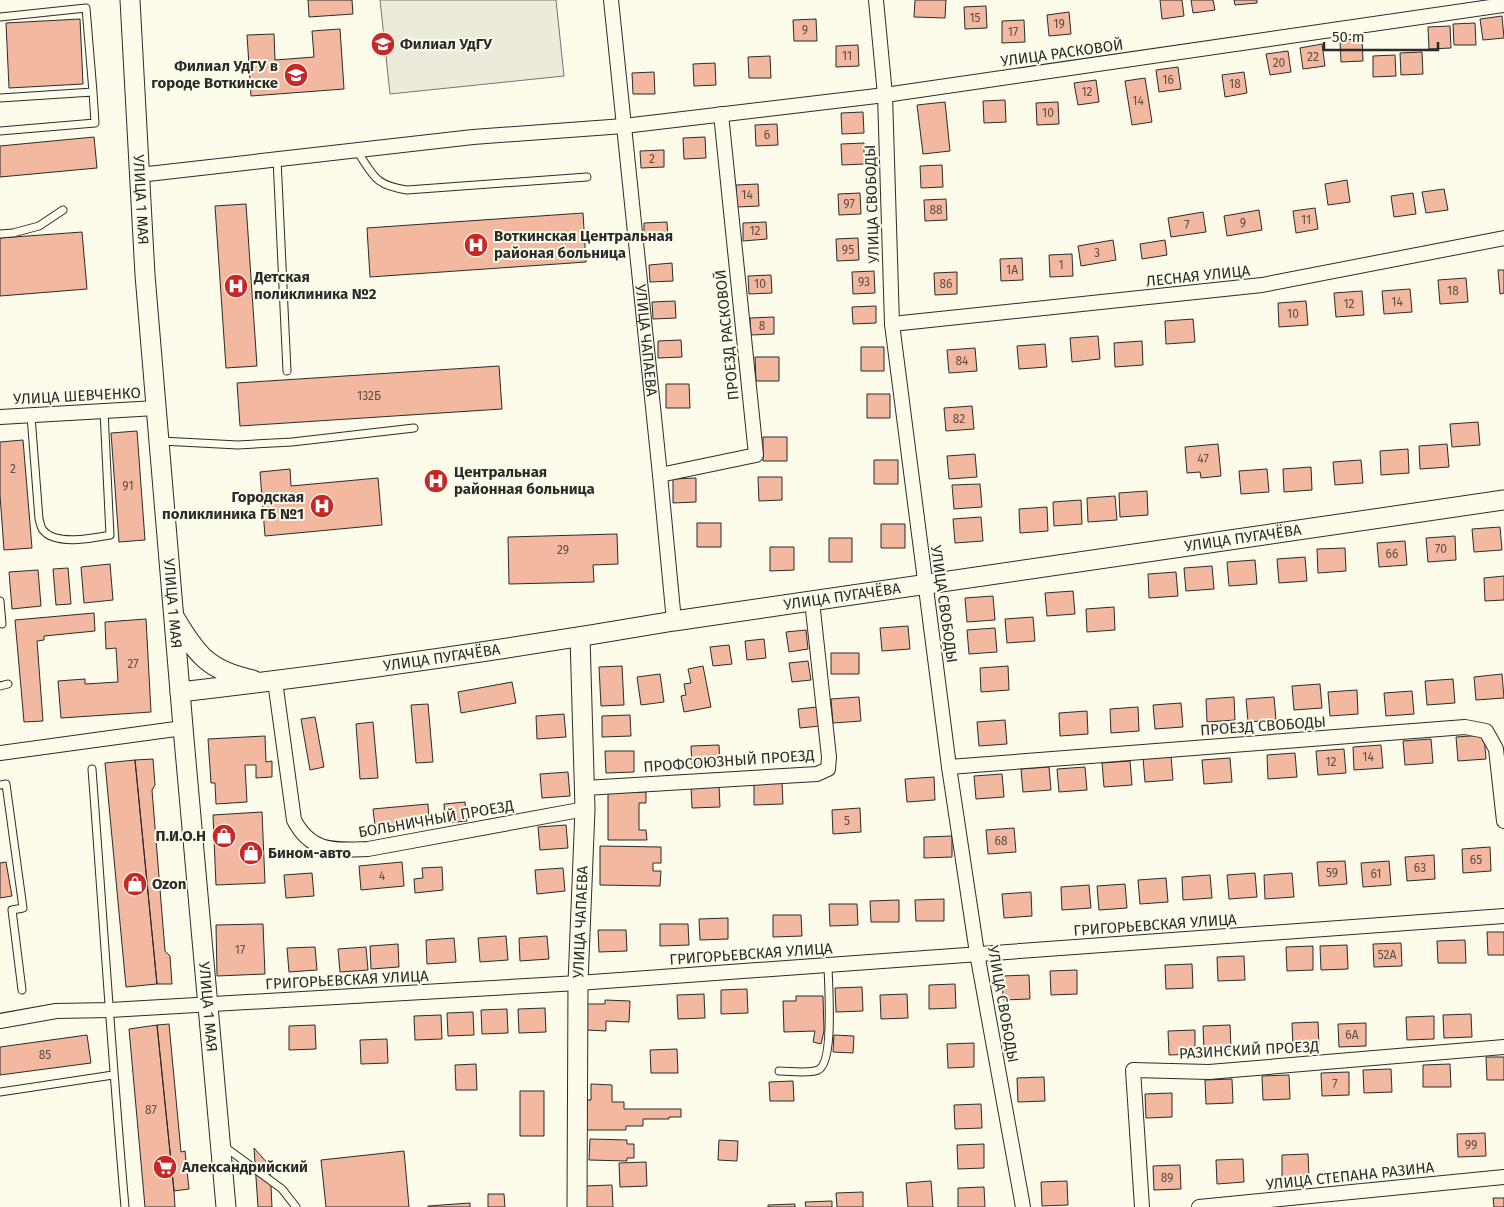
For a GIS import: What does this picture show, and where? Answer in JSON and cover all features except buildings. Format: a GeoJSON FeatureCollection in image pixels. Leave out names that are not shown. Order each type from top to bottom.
{"type":"FeatureCollection","features":[{"type":"Feature","properties":{"kind":"main road","name":"УЛИЦА 1 МАЯ"},"geometry":{"type":"LineString","coordinates":[[130,0],[139,175],[158,441],[226,1207]]}},
{"type":"Feature","properties":{"kind":"main road","name":"УЛИЦА ПУГАЧЁВА"},"geometry":{"type":"LineString","coordinates":[[180,692],[270,682],[1504,500]]}},
{"type":"Feature","properties":{"kind":"main road"},"geometry":{"type":"LineString","coordinates":[[173,615],[192,645],[209,663],[234,676],[270,682]]}},
{"type":"Feature","properties":{"kind":"main road","name":"УЛИЦА ЧАПАЕВА"},"geometry":{"type":"LineString","coordinates":[[577,1207],[578,983],[585,809],[580,637]]}},
{"type":"Feature","properties":{"kind":"street","name":"УЛИЦА ЧАПАЕВА"},"geometry":{"type":"LineString","coordinates":[[610,0],[674,621]]}},
{"type":"Feature","properties":{"kind":"street","name":"УЛИЦА СВОБОДЫ"},"geometry":{"type":"LineString","coordinates":[[876,0],[885,95],[892,324],[949,767],[977,953],[1023,1207]]}},
{"type":"Feature","properties":{"kind":"street","name":"УЛИЦА РАСКОВОЙ"},"geometry":{"type":"LineString","coordinates":[[139,175],[473,138],[624,126],[885,95],[1504,4]]}},
{"type":"Feature","properties":{"kind":"street","name":"ПРОЕЗД РАСКОВОЙ"},"geometry":{"type":"LineString","coordinates":[[660,475],[756,456],[722,114]]}},
{"type":"Feature","properties":{"kind":"street","name":"ЛЕСНАЯ УЛИЦА"},"geometry":{"type":"LineString","coordinates":[[892,324],[1262,285],[1504,238]]}},
{"type":"Feature","properties":{"kind":"street","name":"УЛИЦА ШЕВЧЕНКО"},"geometry":{"type":"LineString","coordinates":[[0,417],[156,408]]}},
{"type":"Feature","properties":{"kind":"street","name":"ПРОФСОЮЗНЫЙ ПРОЕЗД"},"geometry":{"type":"LineString","coordinates":[[585,788],[816,774],[828,769],[829,757],[812,602]]}},
{"type":"Feature","properties":{"kind":"street","name":"БОЛЬНИЧНЫЙ ПРОЕЗД"},"geometry":{"type":"LineString","coordinates":[[270,682],[294,820],[299,831],[318,846],[336,850],[368,849],[585,809]]}},
{"type":"Feature","properties":{"kind":"street","name":"ПРОЕЗД СВОБОДЫ"},"geometry":{"type":"LineString","coordinates":[[949,767],[1465,726],[1486,731],[1496,748],[1504,821]]}},
{"type":"Feature","properties":{"kind":"street"},"geometry":{"type":"LineString","coordinates":[[0,753],[182,728]]}},
{"type":"Feature","properties":{"kind":"street","name":"ГРИГОРЬЕВСКАЯ УЛИЦА"},"geometry":{"type":"LineString","coordinates":[[0,1021],[56,1011],[110,1010],[578,983],[1504,916]]}},
{"type":"Feature","properties":{"kind":"street","name":"РАЗИНСКИЙ ПРОЕЗД"},"geometry":{"type":"LineString","coordinates":[[1142,1207],[1132,1070],[1209,1072],[1504,1047]]}},
{"type":"Feature","properties":{"kind":"street","name":"УЛИЦА СТЕПАНА РАЗИНА"},"geometry":{"type":"LineString","coordinates":[[1199,1207],[1504,1177]]}},
{"type":"Feature","properties":{"kind":"lane"},"geometry":{"type":"LineString","coordinates":[[0,17],[86,8],[95,123],[0,130]]}},
{"type":"Feature","properties":{"kind":"lane"},"geometry":{"type":"LineString","coordinates":[[0,98],[93,92]]}},
{"type":"Feature","properties":{"kind":"lane"},"geometry":{"type":"LineString","coordinates":[[357,150],[376,179],[389,187],[407,190],[587,177]]}},
{"type":"Feature","properties":{"kind":"lane"},"geometry":{"type":"LineString","coordinates":[[277,159],[287,371]]}},
{"type":"Feature","properties":{"kind":"lane"},"geometry":{"type":"LineString","coordinates":[[0,234],[13,233],[39,226],[63,210]]}},
{"type":"Feature","properties":{"kind":"lane"},"geometry":{"type":"LineString","coordinates":[[31,416],[39,519],[43,530],[50,536],[88,539],[110,534],[104,411]]}},
{"type":"Feature","properties":{"kind":"lane"},"geometry":{"type":"LineString","coordinates":[[158,441],[238,445],[292,442],[414,428]]}},
{"type":"Feature","properties":{"kind":"lane"},"geometry":{"type":"LineString","coordinates":[[0,601],[2,624]]}},
{"type":"Feature","properties":{"kind":"lane"},"geometry":{"type":"LineString","coordinates":[[0,686],[8,684]]}},
{"type":"Feature","properties":{"kind":"lane"},"geometry":{"type":"LineString","coordinates":[[92,769],[113,1075],[126,1207]]}},
{"type":"Feature","properties":{"kind":"lane"},"geometry":{"type":"LineString","coordinates":[[0,785],[6,784],[23,908],[12,910],[22,990]]}},
{"type":"Feature","properties":{"kind":"lane"},"geometry":{"type":"LineString","coordinates":[[779,1071],[811,1071],[818,1070],[823,1066],[827,1057],[829,1041],[828,964]]}},
{"type":"Feature","properties":{"kind":"lane"},"geometry":{"type":"LineString","coordinates":[[0,1092],[113,1075]]}},
{"type":"Feature","properties":{"kind":"lane"},"geometry":{"type":"LineString","coordinates":[[220,1144],[282,1189],[296,1207]]}},
{"type":"Feature","properties":{"kind":"shaded area"},"geometry":{"type":"Polygon","coordinates":[[[380,0],[556,0],[564,76],[390,94],[380,0]]]}},
{"type":"Feature","properties":{"kind":"place","name":"Филиал УдГУ"},"geometry":{"type":"Point","coordinates":[383,44]}},
{"type":"Feature","properties":{"kind":"place","name":"Филиал УдГУ в городе Воткинске"},"geometry":{"type":"Point","coordinates":[296,75]}},
{"type":"Feature","properties":{"kind":"place","name":"Воткинская Центральная районая больница"},"geometry":{"type":"Point","coordinates":[476,245]}},
{"type":"Feature","properties":{"kind":"place","name":"Детская поликлиника №2"},"geometry":{"type":"Point","coordinates":[236,286]}},
{"type":"Feature","properties":{"kind":"place","name":"Центральная районная больница"},"geometry":{"type":"Point","coordinates":[436,481]}},
{"type":"Feature","properties":{"kind":"place","name":"Городская поликлиника ГБ №1"},"geometry":{"type":"Point","coordinates":[322,506]}},
{"type":"Feature","properties":{"kind":"place","name":"П.И.О.Н"},"geometry":{"type":"Point","coordinates":[224,836]}},
{"type":"Feature","properties":{"kind":"place","name":"Бином-авто"},"geometry":{"type":"Point","coordinates":[251,853]}},
{"type":"Feature","properties":{"kind":"place","name":"Ozon"},"geometry":{"type":"Point","coordinates":[135,884]}},
{"type":"Feature","properties":{"kind":"place","name":"Александрийский"},"geometry":{"type":"Point","coordinates":[165,1167]}}]}
